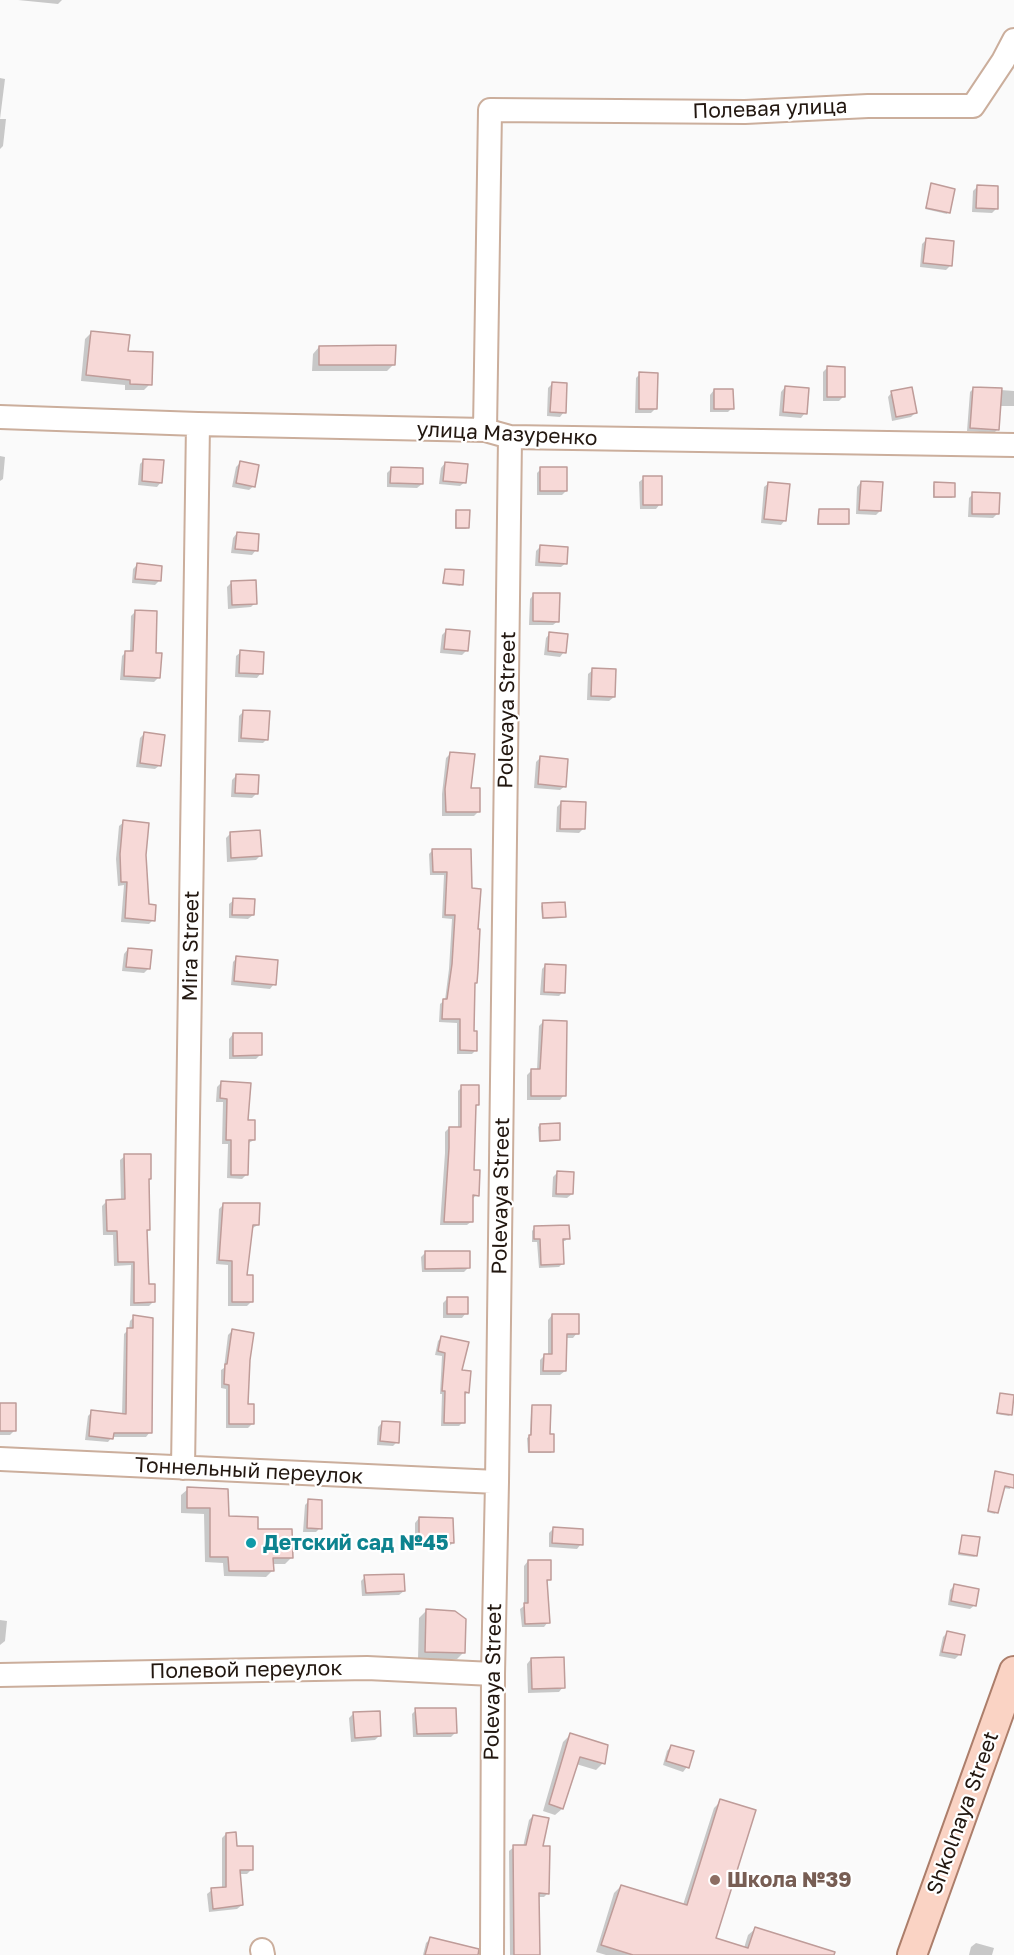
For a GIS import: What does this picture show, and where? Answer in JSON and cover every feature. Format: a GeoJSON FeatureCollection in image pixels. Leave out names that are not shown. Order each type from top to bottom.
{"type":"FeatureCollection","features":[{"type":"Feature","properties":{"kind":"main road","name":"Shkolnaya Street"},"geometry":{"type":"LineString","coordinates":[[912,1955],[1014,1671]]}},
{"type":"Feature","properties":{"kind":"street","name":"Полевая улица"},"geometry":{"type":"LineString","coordinates":[[485,430],[490,110],[745,112],[868,106],[973,106],[1003,62],[1014,40]]}},
{"type":"Feature","properties":{"kind":"street","name":"улица Мазуренко"},"geometry":{"type":"LineString","coordinates":[[0,417],[485,430],[510,437],[1014,445]]}},
{"type":"Feature","properties":{"kind":"street","name":"Mira Street"},"geometry":{"type":"LineString","coordinates":[[183,1468],[198,424]]}},
{"type":"Feature","properties":{"kind":"street","name":"Polevaya Street"},"geometry":{"type":"LineString","coordinates":[[492,1955],[493,1674],[510,437]]}},
{"type":"Feature","properties":{"kind":"street","name":"Тоннельный переулок"},"geometry":{"type":"LineString","coordinates":[[0,1459],[497,1482]]}},
{"type":"Feature","properties":{"kind":"street","name":"Полевой переулок"},"geometry":{"type":"LineString","coordinates":[[0,1675],[356,1668],[493,1674]]}},
{"type":"Feature","properties":{"kind":"building"},"geometry":{"type":"Polygon","coordinates":[[[931,183],[955,189],[950,213],[926,208],[931,183]]]}},
{"type":"Feature","properties":{"kind":"building"},"geometry":{"type":"Polygon","coordinates":[[[977,185],[998,186],[998,209],[976,208],[977,185]]]}},
{"type":"Feature","properties":{"kind":"building"},"geometry":{"type":"Polygon","coordinates":[[[926,238],[954,241],[952,266],[923,263],[926,238]]]}},
{"type":"Feature","properties":{"kind":"building"},"geometry":{"type":"Polygon","coordinates":[[[91,331],[130,335],[128,351],[153,352],[152,385],[130,384],[130,380],[86,375],[91,331]]]}},
{"type":"Feature","properties":{"kind":"building"},"geometry":{"type":"Polygon","coordinates":[[[396,345],[395,365],[319,365],[319,346],[396,345]]]}},
{"type":"Feature","properties":{"kind":"building"},"geometry":{"type":"Polygon","coordinates":[[[827,366],[845,367],[845,397],[827,397],[827,366]]]}},
{"type":"Feature","properties":{"kind":"building"},"geometry":{"type":"Polygon","coordinates":[[[639,372],[658,373],[657,409],[639,409],[639,372]]]}},
{"type":"Feature","properties":{"kind":"building"},"geometry":{"type":"Polygon","coordinates":[[[552,382],[567,383],[566,413],[550,412],[552,382]]]}},
{"type":"Feature","properties":{"kind":"building"},"geometry":{"type":"Polygon","coordinates":[[[785,386],[809,388],[807,414],[783,412],[785,386]]]}},
{"type":"Feature","properties":{"kind":"building"},"geometry":{"type":"Polygon","coordinates":[[[912,387],[917,413],[896,417],[891,391],[912,387]]]}},
{"type":"Feature","properties":{"kind":"building"},"geometry":{"type":"Polygon","coordinates":[[[973,387],[1002,388],[999,430],[970,428],[973,387]]]}},
{"type":"Feature","properties":{"kind":"building"},"geometry":{"type":"Polygon","coordinates":[[[714,389],[733,389],[734,409],[714,409],[714,389]]]}},
{"type":"Feature","properties":{"kind":"building"},"geometry":{"type":"Polygon","coordinates":[[[143,459],[164,460],[162,483],[142,481],[143,459]]]}},
{"type":"Feature","properties":{"kind":"building"},"geometry":{"type":"Polygon","coordinates":[[[240,461],[259,465],[255,487],[236,483],[240,461]]]}},
{"type":"Feature","properties":{"kind":"building"},"geometry":{"type":"Polygon","coordinates":[[[445,462],[468,464],[466,483],[443,481],[445,462]]]}},
{"type":"Feature","properties":{"kind":"building"},"geometry":{"type":"Polygon","coordinates":[[[391,467],[423,468],[423,484],[390,483],[391,467]]]}},
{"type":"Feature","properties":{"kind":"building"},"geometry":{"type":"Polygon","coordinates":[[[540,467],[567,467],[567,491],[540,491],[540,467]]]}},
{"type":"Feature","properties":{"kind":"building"},"geometry":{"type":"Polygon","coordinates":[[[643,476],[662,476],[662,505],[643,505],[643,476]]]}},
{"type":"Feature","properties":{"kind":"building"},"geometry":{"type":"Polygon","coordinates":[[[861,481],[883,482],[881,511],[859,510],[861,481]]]}},
{"type":"Feature","properties":{"kind":"building"},"geometry":{"type":"Polygon","coordinates":[[[768,482],[790,484],[786,521],[764,519],[768,482]]]}},
{"type":"Feature","properties":{"kind":"building"},"geometry":{"type":"Polygon","coordinates":[[[934,482],[955,483],[955,497],[934,497],[934,482]]]}},
{"type":"Feature","properties":{"kind":"building"},"geometry":{"type":"Polygon","coordinates":[[[972,492],[1000,493],[999,514],[972,514],[972,492]]]}},
{"type":"Feature","properties":{"kind":"building"},"geometry":{"type":"Polygon","coordinates":[[[819,509],[849,509],[849,524],[818,524],[819,509]]]}},
{"type":"Feature","properties":{"kind":"building"},"geometry":{"type":"Polygon","coordinates":[[[456,510],[470,510],[469,528],[456,528],[456,510]]]}},
{"type":"Feature","properties":{"kind":"building"},"geometry":{"type":"Polygon","coordinates":[[[237,532],[259,534],[258,551],[235,549],[237,532]]]}},
{"type":"Feature","properties":{"kind":"building"},"geometry":{"type":"Polygon","coordinates":[[[540,545],[568,547],[567,564],[539,562],[540,545]]]}},
{"type":"Feature","properties":{"kind":"building"},"geometry":{"type":"Polygon","coordinates":[[[137,563],[162,566],[161,581],[135,579],[137,563]]]}},
{"type":"Feature","properties":{"kind":"building"},"geometry":{"type":"Polygon","coordinates":[[[445,569],[464,570],[463,585],[443,583],[445,569]]]}},
{"type":"Feature","properties":{"kind":"building"},"geometry":{"type":"Polygon","coordinates":[[[256,580],[257,604],[232,605],[231,581],[256,580]]]}},
{"type":"Feature","properties":{"kind":"building"},"geometry":{"type":"Polygon","coordinates":[[[533,593],[560,593],[559,622],[533,621],[533,593]]]}},
{"type":"Feature","properties":{"kind":"building"},"geometry":{"type":"Polygon","coordinates":[[[135,610],[157,611],[156,653],[162,653],[160,678],[124,676],[125,651],[133,651],[135,610]]]}},
{"type":"Feature","properties":{"kind":"building"},"geometry":{"type":"Polygon","coordinates":[[[446,629],[470,631],[468,651],[444,649],[446,629]]]}},
{"type":"Feature","properties":{"kind":"building"},"geometry":{"type":"Polygon","coordinates":[[[549,632],[568,634],[566,653],[548,651],[549,632]]]}},
{"type":"Feature","properties":{"kind":"building"},"geometry":{"type":"Polygon","coordinates":[[[240,650],[264,652],[263,674],[239,673],[240,650]]]}},
{"type":"Feature","properties":{"kind":"building"},"geometry":{"type":"Polygon","coordinates":[[[592,668],[616,669],[615,697],[591,696],[592,668]]]}},
{"type":"Feature","properties":{"kind":"building"},"geometry":{"type":"Polygon","coordinates":[[[243,710],[270,711],[268,740],[241,738],[243,710]]]}},
{"type":"Feature","properties":{"kind":"building"},"geometry":{"type":"Polygon","coordinates":[[[144,732],[165,735],[161,766],[140,763],[144,732]]]}},
{"type":"Feature","properties":{"kind":"building"},"geometry":{"type":"Polygon","coordinates":[[[450,752],[475,754],[471,788],[480,788],[480,812],[446,812],[445,789],[450,752]]]}},
{"type":"Feature","properties":{"kind":"building"},"geometry":{"type":"Polygon","coordinates":[[[540,756],[568,759],[566,787],[538,784],[540,756]]]}},
{"type":"Feature","properties":{"kind":"building"},"geometry":{"type":"Polygon","coordinates":[[[236,774],[259,775],[258,794],[235,793],[236,774]]]}},
{"type":"Feature","properties":{"kind":"building"},"geometry":{"type":"Polygon","coordinates":[[[561,801],[586,802],[585,829],[560,829],[561,801]]]}},
{"type":"Feature","properties":{"kind":"building"},"geometry":{"type":"Polygon","coordinates":[[[123,820],[149,823],[146,855],[149,904],[156,905],[155,921],[125,918],[127,882],[121,882],[120,854],[123,820]]]}},
{"type":"Feature","properties":{"kind":"building"},"geometry":{"type":"Polygon","coordinates":[[[260,830],[262,856],[231,858],[230,832],[260,830]]]}},
{"type":"Feature","properties":{"kind":"building"},"geometry":{"type":"Polygon","coordinates":[[[432,849],[471,849],[472,888],[481,889],[478,970],[477,983],[475,983],[474,1031],[477,1031],[477,1051],[460,1050],[460,1019],[442,1019],[443,999],[447,999],[452,964],[455,915],[445,915],[447,872],[433,872],[432,849]]]}},
{"type":"Feature","properties":{"kind":"building"},"geometry":{"type":"Polygon","coordinates":[[[233,898],[255,899],[254,915],[232,915],[233,898]]]}},
{"type":"Feature","properties":{"kind":"building"},"geometry":{"type":"Polygon","coordinates":[[[565,902],[566,917],[543,918],[542,903],[565,902]]]}},
{"type":"Feature","properties":{"kind":"building"},"geometry":{"type":"Polygon","coordinates":[[[128,948],[152,950],[150,969],[126,967],[128,948]]]}},
{"type":"Feature","properties":{"kind":"building"},"geometry":{"type":"Polygon","coordinates":[[[236,956],[278,960],[276,985],[234,981],[236,956]]]}},
{"type":"Feature","properties":{"kind":"building"},"geometry":{"type":"Polygon","coordinates":[[[545,964],[566,965],[565,993],[544,992],[545,964]]]}},
{"type":"Feature","properties":{"kind":"building"},"geometry":{"type":"Polygon","coordinates":[[[543,1020],[567,1021],[566,1096],[531,1096],[531,1069],[540,1069],[543,1020]]]}},
{"type":"Feature","properties":{"kind":"building"},"geometry":{"type":"Polygon","coordinates":[[[233,1033],[262,1033],[262,1055],[233,1056],[233,1033]]]}},
{"type":"Feature","properties":{"kind":"building"},"geometry":{"type":"Polygon","coordinates":[[[221,1081],[251,1083],[248,1120],[255,1120],[255,1140],[249,1140],[248,1175],[231,1175],[231,1140],[226,1140],[227,1099],[220,1098],[221,1081]]]}},
{"type":"Feature","properties":{"kind":"building"},"geometry":{"type":"Polygon","coordinates":[[[461,1085],[479,1085],[479,1105],[476,1105],[474,1170],[480,1170],[479,1196],[473,1195],[473,1222],[444,1222],[449,1127],[461,1127],[461,1085]]]}},
{"type":"Feature","properties":{"kind":"building"},"geometry":{"type":"Polygon","coordinates":[[[560,1123],[560,1140],[540,1141],[540,1124],[560,1123]]]}},
{"type":"Feature","properties":{"kind":"building"},"geometry":{"type":"Polygon","coordinates":[[[124,1154],[151,1154],[150,1230],[147,1230],[149,1284],[155,1284],[155,1302],[134,1303],[134,1262],[118,1262],[117,1231],[107,1231],[106,1200],[125,1199],[124,1154]]]}},
{"type":"Feature","properties":{"kind":"building"},"geometry":{"type":"Polygon","coordinates":[[[557,1171],[574,1172],[573,1194],[556,1194],[557,1171]]]}},
{"type":"Feature","properties":{"kind":"building"},"geometry":{"type":"Polygon","coordinates":[[[223,1203],[260,1203],[259,1225],[253,1225],[247,1275],[253,1275],[253,1302],[232,1302],[232,1261],[219,1260],[223,1203]]]}},
{"type":"Feature","properties":{"kind":"building"},"geometry":{"type":"Polygon","coordinates":[[[569,1225],[570,1239],[563,1239],[564,1264],[541,1265],[540,1239],[534,1239],[534,1226],[569,1225]]]}},
{"type":"Feature","properties":{"kind":"building"},"geometry":{"type":"Polygon","coordinates":[[[425,1251],[470,1251],[470,1268],[425,1269],[425,1251]]]}},
{"type":"Feature","properties":{"kind":"building"},"geometry":{"type":"Polygon","coordinates":[[[447,1297],[468,1297],[468,1314],[447,1314],[447,1297]]]}},
{"type":"Feature","properties":{"kind":"building"},"geometry":{"type":"Polygon","coordinates":[[[552,1314],[579,1314],[579,1334],[567,1334],[566,1371],[543,1371],[544,1354],[552,1354],[552,1314]]]}},
{"type":"Feature","properties":{"kind":"building"},"geometry":{"type":"Polygon","coordinates":[[[133,1315],[153,1318],[152,1433],[114,1433],[113,1439],[89,1436],[91,1410],[126,1414],[127,1328],[133,1328],[133,1315]]]}},
{"type":"Feature","properties":{"kind":"building"},"geometry":{"type":"Polygon","coordinates":[[[232,1329],[254,1333],[248,1404],[254,1404],[254,1424],[229,1424],[229,1385],[224,1384],[225,1364],[227,1364],[232,1329]]]}},
{"type":"Feature","properties":{"kind":"building"},"geometry":{"type":"Polygon","coordinates":[[[441,1336],[469,1342],[462,1370],[471,1371],[469,1393],[465,1392],[465,1423],[444,1423],[445,1391],[442,1391],[445,1353],[438,1351],[441,1336]]]}},
{"type":"Feature","properties":{"kind":"building"},"geometry":{"type":"Polygon","coordinates":[[[1000,1393],[1014,1395],[1012,1415],[997,1413],[1000,1393]]]}},
{"type":"Feature","properties":{"kind":"building"},"geometry":{"type":"Polygon","coordinates":[[[0,1403],[16,1403],[16,1431],[0,1431],[0,1403]]]}},
{"type":"Feature","properties":{"kind":"building"},"geometry":{"type":"Polygon","coordinates":[[[532,1405],[551,1405],[550,1434],[554,1434],[554,1452],[529,1452],[532,1405]]]}},
{"type":"Feature","properties":{"kind":"building"},"geometry":{"type":"Polygon","coordinates":[[[382,1421],[400,1422],[399,1443],[380,1441],[382,1421]]]}},
{"type":"Feature","properties":{"kind":"building"},"geometry":{"type":"Polygon","coordinates":[[[995,1471],[1014,1475],[1014,1488],[1005,1486],[998,1513],[988,1511],[995,1471]]]}},
{"type":"Feature","properties":{"kind":"building","name":"Детский сад №45"},"geometry":{"type":"Polygon","coordinates":[[[187,1487],[228,1489],[229,1516],[258,1517],[258,1529],[292,1529],[293,1558],[273,1558],[274,1571],[229,1571],[228,1557],[210,1557],[210,1508],[187,1508],[187,1487]]]}},
{"type":"Feature","properties":{"kind":"building"},"geometry":{"type":"Polygon","coordinates":[[[308,1499],[322,1500],[322,1529],[307,1528],[308,1499]]]}},
{"type":"Feature","properties":{"kind":"building"},"geometry":{"type":"Polygon","coordinates":[[[419,1517],[453,1518],[454,1543],[419,1542],[419,1517]]]}},
{"type":"Feature","properties":{"kind":"building"},"geometry":{"type":"Polygon","coordinates":[[[553,1527],[583,1529],[583,1545],[552,1543],[553,1527]]]}},
{"type":"Feature","properties":{"kind":"building"},"geometry":{"type":"Polygon","coordinates":[[[962,1535],[980,1537],[977,1556],[959,1553],[962,1535]]]}},
{"type":"Feature","properties":{"kind":"building"},"geometry":{"type":"Polygon","coordinates":[[[528,1560],[551,1560],[551,1580],[547,1580],[550,1623],[525,1624],[524,1603],[528,1603],[528,1560]]]}},
{"type":"Feature","properties":{"kind":"building"},"geometry":{"type":"Polygon","coordinates":[[[404,1574],[405,1591],[366,1593],[364,1575],[404,1574]]]}},
{"type":"Feature","properties":{"kind":"building"},"geometry":{"type":"Polygon","coordinates":[[[954,1584],[979,1589],[976,1606],[951,1601],[954,1584]]]}},
{"type":"Feature","properties":{"kind":"building"},"geometry":{"type":"Polygon","coordinates":[[[426,1609],[455,1611],[466,1619],[465,1653],[425,1652],[426,1609]]]}},
{"type":"Feature","properties":{"kind":"building"},"geometry":{"type":"Polygon","coordinates":[[[947,1631],[965,1635],[961,1655],[942,1652],[947,1631]]]}},
{"type":"Feature","properties":{"kind":"building"},"geometry":{"type":"Polygon","coordinates":[[[564,1657],[565,1688],[532,1689],[531,1658],[564,1657]]]}},
{"type":"Feature","properties":{"kind":"building"},"geometry":{"type":"Polygon","coordinates":[[[415,1708],[456,1708],[457,1733],[417,1734],[415,1708]]]}},
{"type":"Feature","properties":{"kind":"building"},"geometry":{"type":"Polygon","coordinates":[[[380,1711],[381,1736],[355,1738],[353,1712],[380,1711]]]}},
{"type":"Feature","properties":{"kind":"building"},"geometry":{"type":"Polygon","coordinates":[[[570,1733],[608,1745],[605,1764],[580,1757],[563,1809],[549,1804],[570,1733]]]}},
{"type":"Feature","properties":{"kind":"building"},"geometry":{"type":"Polygon","coordinates":[[[671,1745],[694,1751],[689,1768],[666,1761],[671,1745]]]}},
{"type":"Feature","properties":{"kind":"building"},"geometry":{"type":"Polygon","coordinates":[[[720,1799],[756,1810],[716,1938],[748,1948],[755,1927],[835,1952],[834,1955],[633,1955],[601,1945],[621,1885],[687,1905],[720,1799]]]}},
{"type":"Feature","properties":{"kind":"building"},"geometry":{"type":"Polygon","coordinates":[[[533,1815],[549,1818],[543,1846],[550,1846],[549,1894],[539,1893],[540,1955],[514,1955],[513,1845],[526,1845],[533,1815]]]}},
{"type":"Feature","properties":{"kind":"building"},"geometry":{"type":"Polygon","coordinates":[[[236,1832],[237,1846],[253,1846],[253,1870],[240,1870],[243,1905],[213,1909],[211,1888],[226,1887],[226,1833],[236,1832]]]}},
{"type":"Feature","properties":{"kind":"building"},"geometry":{"type":"Polygon","coordinates":[[[430,1937],[479,1949],[478,1955],[425,1955],[430,1937]]]}},
{"type":"Feature","properties":{"kind":"place","name":"Детский сад №45"},"geometry":{"type":"Point","coordinates":[251,1543]}},
{"type":"Feature","properties":{"kind":"place","name":"Школа №39"},"geometry":{"type":"Point","coordinates":[715,1880]}}]}
